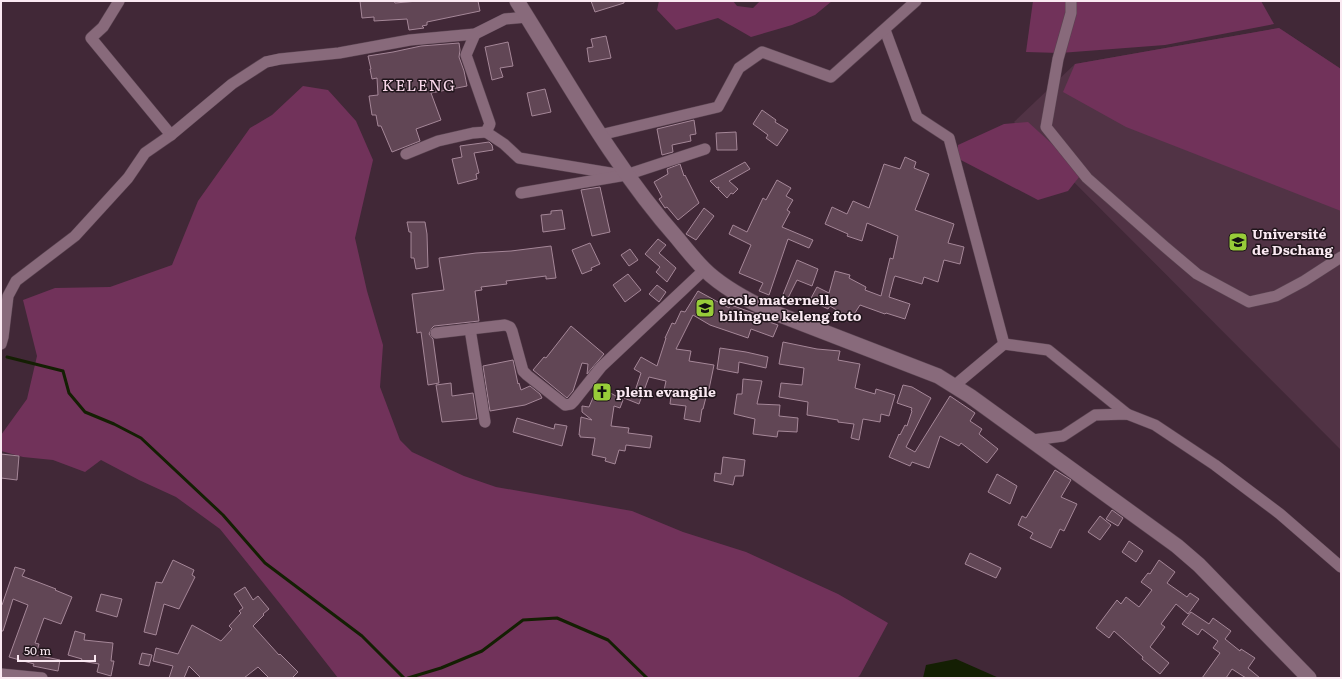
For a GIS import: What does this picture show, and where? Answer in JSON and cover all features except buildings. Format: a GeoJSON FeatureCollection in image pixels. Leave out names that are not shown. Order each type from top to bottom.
{"type":"FeatureCollection","features":[{"type":"Feature","properties":{"kind":"main road"},"geometry":{"type":"LineString","coordinates":[[517,1],[626,175],[665,225],[704,270],[747,300],[770,311],[938,376],[954,386],[1033,440],[1183,551],[1199,565],[1309,678]]}},
{"type":"Feature","properties":{"kind":"street"},"geometry":{"type":"LineString","coordinates":[[119,1],[103,28],[91,38],[171,135]]}},
{"type":"Feature","properties":{"kind":"street"},"geometry":{"type":"LineString","coordinates":[[600,135],[718,107],[739,68],[762,52],[831,77],[916,1]]}},
{"type":"Feature","properties":{"kind":"street"},"geometry":{"type":"LineString","coordinates":[[1071,1],[1071,13],[1058,59],[1046,127],[1087,178],[1197,274],[1249,302],[1276,296],[1304,281],[1341,257]]}},
{"type":"Feature","properties":{"kind":"street"},"geometry":{"type":"LineString","coordinates":[[1,344],[8,296],[16,281],[75,236],[128,178],[145,153],[171,135],[232,84],[266,62],[410,40],[475,34],[505,19],[527,16]]}},
{"type":"Feature","properties":{"kind":"street"},"geometry":{"type":"LineString","coordinates":[[885,30],[917,117],[949,138],[1004,344]]}},
{"type":"Feature","properties":{"kind":"street"},"geometry":{"type":"LineString","coordinates":[[475,34],[466,55],[490,124],[486,132]]}},
{"type":"Feature","properties":{"kind":"street"},"geometry":{"type":"LineString","coordinates":[[406,154],[438,141],[486,132],[504,144],[519,158],[626,175]]}},
{"type":"Feature","properties":{"kind":"street"},"geometry":{"type":"LineString","coordinates":[[521,193],[626,175],[705,149]]}},
{"type":"Feature","properties":{"kind":"street"},"geometry":{"type":"LineString","coordinates":[[436,333],[505,325],[510,327],[523,371],[526,375],[566,405],[571,404],[601,367],[704,270]]}},
{"type":"Feature","properties":{"kind":"street"},"geometry":{"type":"LineString","coordinates":[[470,329],[485,422]]}},
{"type":"Feature","properties":{"kind":"street"},"geometry":{"type":"LineString","coordinates":[[954,386],[1004,344],[1048,350],[1127,414],[1155,426],[1215,465],[1280,514],[1341,566]]}},
{"type":"Feature","properties":{"kind":"street"},"geometry":{"type":"LineString","coordinates":[[1033,440],[1063,436],[1095,415],[1127,414]]}},
{"type":"Feature","properties":{"kind":"street"},"geometry":{"type":"LineString","coordinates":[[1,674],[42,678]]}},
{"type":"Feature","properties":{"kind":"shaded area"},"geometry":{"type":"Polygon","coordinates":[[[659,1],[733,1],[737,6],[753,8],[760,1],[832,1],[815,15],[792,25],[751,37],[718,18],[676,30],[657,10],[659,1]]]}},
{"type":"Feature","properties":{"kind":"shaded area"},"geometry":{"type":"Polygon","coordinates":[[[1033,1],[1261,1],[1274,24],[1165,45],[1060,53],[1026,52],[1033,1]]]}},
{"type":"Feature","properties":{"kind":"shaded area","name":"Université de Dschang"},"geometry":{"type":"Polygon","coordinates":[[[1279,28],[1341,69],[1341,450],[1014,122],[1075,64],[1279,28]]]}},
{"type":"Feature","properties":{"kind":"shaded area"},"geometry":{"type":"Polygon","coordinates":[[[1279,28],[1341,69],[1341,211],[1126,127],[1063,92],[1075,64],[1279,28]]]}},
{"type":"Feature","properties":{"kind":"shaded area"},"geometry":{"type":"Polygon","coordinates":[[[303,86],[328,90],[356,121],[373,160],[355,238],[367,291],[383,345],[380,387],[400,440],[412,452],[464,476],[496,487],[632,511],[683,532],[746,552],[838,594],[888,623],[857,678],[338,678],[220,529],[176,497],[101,460],[85,472],[53,460],[23,457],[1,451],[1,435],[27,399],[37,356],[23,300],[55,288],[110,287],[172,265],[198,201],[250,128],[272,115],[303,86]]]}},
{"type":"Feature","properties":{"kind":"shaded area"},"geometry":{"type":"Polygon","coordinates":[[[1028,122],[1083,172],[1068,191],[1038,200],[957,158],[958,145],[1004,124],[1028,122]]]}},
{"type":"Feature","properties":{"kind":"shaded area"},"geometry":{"type":"Polygon","coordinates":[[[956,659],[999,678],[923,678],[926,665],[956,659]]]}},
{"type":"Feature","properties":{"kind":"waterway"},"geometry":{"type":"LineString","coordinates":[[7,357],[63,371],[69,393],[85,412],[114,424],[141,438],[223,515],[265,563],[362,636],[404,678]]}},
{"type":"Feature","properties":{"kind":"waterway"},"geometry":{"type":"LineString","coordinates":[[408,678],[441,668],[482,651],[523,620],[557,618],[608,640],[647,678]]}},
{"type":"Feature","properties":{"kind":"place","name":"Université de Dschang"},"geometry":{"type":"Point","coordinates":[1238,242]}},
{"type":"Feature","properties":{"kind":"place","name":"ecole maternelle bilingue keleng foto"},"geometry":{"type":"Point","coordinates":[705,308]}},
{"type":"Feature","properties":{"kind":"place","name":"plein evangile"},"geometry":{"type":"Point","coordinates":[602,392]}},
{"type":"Feature","properties":{"kind":"district","name":"KELENG"},"geometry":{"type":"Point","coordinates":[419,85]}}]}
